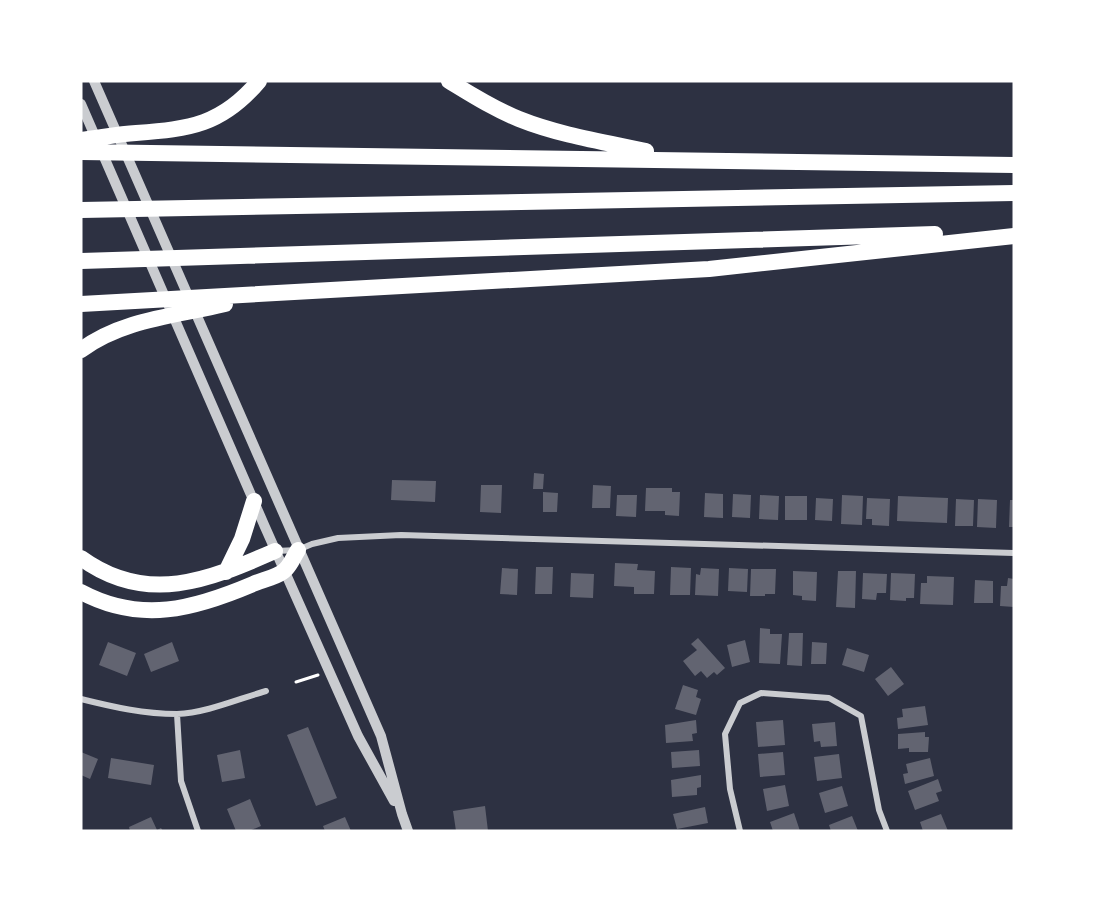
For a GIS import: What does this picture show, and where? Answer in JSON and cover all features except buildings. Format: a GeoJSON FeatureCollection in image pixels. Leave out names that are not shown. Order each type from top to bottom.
{"type":"FeatureCollection","features":[{"type":"Feature","properties":{"kind":"highway"},"geometry":{"type":"LineString","coordinates":[[81,140],[173,130],[203,124],[228,111],[259,81]]}},
{"type":"Feature","properties":{"kind":"highway"},"geometry":{"type":"LineString","coordinates":[[449,81],[488,105],[520,120],[561,132],[679,159]]}},
{"type":"Feature","properties":{"kind":"highway"},"geometry":{"type":"LineString","coordinates":[[81,152],[1014,165]]}},
{"type":"Feature","properties":{"kind":"highway"},"geometry":{"type":"LineString","coordinates":[[81,210],[1014,193]]}},
{"type":"Feature","properties":{"kind":"highway"},"geometry":{"type":"LineString","coordinates":[[81,261],[1014,234]]}},
{"type":"Feature","properties":{"kind":"highway"},"geometry":{"type":"LineString","coordinates":[[81,304],[709,269],[1014,234]]}},
{"type":"Feature","properties":{"kind":"highway"},"geometry":{"type":"LineString","coordinates":[[81,350],[110,333],[141,322],[186,314],[264,294]]}},
{"type":"Feature","properties":{"kind":"highway"},"geometry":{"type":"LineString","coordinates":[[226,572],[242,539],[254,501]]}},
{"type":"Feature","properties":{"kind":"highway"},"geometry":{"type":"LineString","coordinates":[[81,592],[96,600],[125,608],[167,610],[207,602],[285,571],[298,550]]}},
{"type":"Feature","properties":{"kind":"highway"},"geometry":{"type":"LineString","coordinates":[[81,558],[116,578],[151,585],[188,583],[226,572],[275,551]]}},
{"type":"Feature","properties":{"kind":"street"},"geometry":{"type":"LineString","coordinates":[[94,81],[381,736],[408,831]]}},
{"type":"Feature","properties":{"kind":"street"},"geometry":{"type":"LineString","coordinates":[[82,105],[275,551],[358,736],[402,814]]}},
{"type":"Feature","properties":{"kind":"street"},"geometry":{"type":"LineString","coordinates":[[275,551],[298,550],[338,538],[401,535],[1014,553]]}},
{"type":"Feature","properties":{"kind":"street"},"geometry":{"type":"LineString","coordinates":[[81,699],[123,710],[177,714],[198,711],[266,691]]}},
{"type":"Feature","properties":{"kind":"street"},"geometry":{"type":"LineString","coordinates":[[740,831],[730,789],[725,734],[740,703],[761,693],[829,698],[861,716],[879,810],[886,831]]}},
{"type":"Feature","properties":{"kind":"street"},"geometry":{"type":"LineString","coordinates":[[177,714],[181,781],[198,831]]}},
{"type":"Feature","properties":{"kind":"path"},"geometry":{"type":"LineString","coordinates":[[296,682],[318,675]]}}]}
